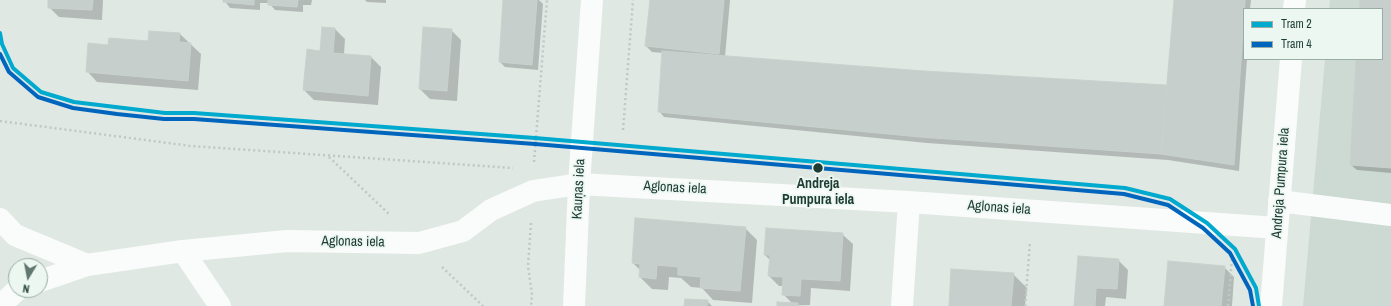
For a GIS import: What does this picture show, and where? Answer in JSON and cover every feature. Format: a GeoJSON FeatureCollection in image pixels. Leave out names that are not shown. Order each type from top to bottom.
{"type":"FeatureCollection","features":[{"type":"Feature","properties":{"kind":"street","name":"Kauņas iela"},"geometry":{"type":"LineString","coordinates":[[574,306],[579,184],[592,0]]}},
{"type":"Feature","properties":{"kind":"street","name":"Andreja Pumpura iela"},"geometry":{"type":"LineString","coordinates":[[1271,306],[1290,60]]}},
{"type":"Feature","properties":{"kind":"street","name":"Aglonas iela"},"geometry":{"type":"LineString","coordinates":[[48,278],[87,265],[183,251],[286,241],[419,243],[463,231],[491,210],[533,191],[579,184],[909,202],[1277,228]]}},
{"type":"Feature","properties":{"kind":"street"},"geometry":{"type":"LineString","coordinates":[[1279,201],[1391,215]]}},
{"type":"Feature","properties":{"kind":"street"},"geometry":{"type":"LineString","coordinates":[[902,306],[909,202]]}},
{"type":"Feature","properties":{"kind":"street"},"geometry":{"type":"LineString","coordinates":[[0,218],[15,235],[87,265]]}},
{"type":"Feature","properties":{"kind":"street"},"geometry":{"type":"LineString","coordinates":[[183,251],[220,306]]}},
{"type":"Feature","properties":{"kind":"street"},"geometry":{"type":"LineString","coordinates":[[0,306],[8,298]]}},
{"type":"Feature","properties":{"kind":"path"},"geometry":{"type":"LineString","coordinates":[[536,124],[547,0]]}},
{"type":"Feature","properties":{"kind":"path"},"geometry":{"type":"LineString","coordinates":[[623,130],[633,0]]}},
{"type":"Feature","properties":{"kind":"path"},"geometry":{"type":"LineString","coordinates":[[0,121],[191,146],[518,168]]}},
{"type":"Feature","properties":{"kind":"path"},"geometry":{"type":"LineString","coordinates":[[531,220],[528,266],[532,295],[531,306]]}},
{"type":"Feature","properties":{"kind":"path"},"geometry":{"type":"LineString","coordinates":[[1025,306],[1030,242]]}},
{"type":"Feature","properties":{"kind":"path"},"geometry":{"type":"LineString","coordinates":[[1228,306],[1232,258]]}},
{"type":"Feature","properties":{"kind":"shaded area"},"geometry":{"type":"Polygon","coordinates":[[[1330,0],[1391,0],[1391,306],[1303,306],[1325,60],[1383,60],[1383,8],[1329,8],[1330,0]]]}},
{"type":"Feature","properties":{"kind":"building"},"geometry":{"type":"Polygon","coordinates":[[[48,0],[93,0],[92,10],[48,8],[48,0]]]}},
{"type":"Feature","properties":{"kind":"building"},"geometry":{"type":"Polygon","coordinates":[[[223,0],[254,0],[254,5],[223,2],[223,0]]]}},
{"type":"Feature","properties":{"kind":"building"},"geometry":{"type":"Polygon","coordinates":[[[268,0],[298,0],[297,7],[268,5],[268,0]]]}},
{"type":"Feature","properties":{"kind":"building"},"geometry":{"type":"Polygon","coordinates":[[[503,0],[537,0],[532,65],[499,62],[503,0]]]}},
{"type":"Feature","properties":{"kind":"building"},"geometry":{"type":"Polygon","coordinates":[[[650,0],[724,0],[719,54],[645,46],[650,0]]]}},
{"type":"Feature","properties":{"kind":"building"},"geometry":{"type":"Polygon","coordinates":[[[1174,0],[1245,0],[1244,8],[1243,8],[1243,30],[1234,165],[1161,154],[1174,0]]]}},
{"type":"Feature","properties":{"kind":"building"},"geometry":{"type":"Polygon","coordinates":[[[1360,0],[1391,0],[1391,168],[1350,165],[1356,60],[1383,60],[1383,8],[1359,8],[1360,0]]]}},
{"type":"Feature","properties":{"kind":"building"},"geometry":{"type":"Polygon","coordinates":[[[322,27],[335,28],[333,53],[371,56],[368,96],[303,90],[307,49],[320,51],[322,27]]]}},
{"type":"Feature","properties":{"kind":"building"},"geometry":{"type":"Polygon","coordinates":[[[423,27],[452,29],[447,91],[419,89],[423,27]]]}},
{"type":"Feature","properties":{"kind":"building"},"geometry":{"type":"Polygon","coordinates":[[[149,31],[180,33],[179,42],[191,43],[188,81],[86,72],[88,43],[108,45],[109,38],[148,41],[149,31]]]}},
{"type":"Feature","properties":{"kind":"building"},"geometry":{"type":"Polygon","coordinates":[[[662,51],[924,71],[920,137],[658,112],[662,51]]]}},
{"type":"Feature","properties":{"kind":"building"},"geometry":{"type":"Polygon","coordinates":[[[924,71],[1166,85],[1161,154],[920,137],[924,71]]]}},
{"type":"Feature","properties":{"kind":"building"},"geometry":{"type":"Polygon","coordinates":[[[635,218],[746,227],[740,291],[700,288],[701,277],[678,275],[678,267],[657,265],[656,279],[639,277],[640,264],[632,263],[635,218]]]}},
{"type":"Feature","properties":{"kind":"building"},"geometry":{"type":"Polygon","coordinates":[[[766,228],[843,233],[840,281],[801,279],[800,296],[782,295],[783,277],[768,276],[770,255],[764,255],[766,228]]]}},
{"type":"Feature","properties":{"kind":"building"},"geometry":{"type":"Polygon","coordinates":[[[1078,256],[1119,259],[1117,289],[1096,288],[1095,306],[1074,306],[1078,256]]]}},
{"type":"Feature","properties":{"kind":"building"},"geometry":{"type":"Polygon","coordinates":[[[1168,261],[1225,266],[1221,306],[1164,306],[1168,261]]]}},
{"type":"Feature","properties":{"kind":"building"},"geometry":{"type":"Polygon","coordinates":[[[951,269],[1014,273],[1011,306],[949,306],[951,269]]]}},
{"type":"Feature","properties":{"kind":"building"},"geometry":{"type":"Polygon","coordinates":[[[685,299],[708,300],[707,306],[684,306],[685,299]]]}},
{"type":"Feature","properties":{"kind":"building"},"geometry":{"type":"Polygon","coordinates":[[[777,302],[798,303],[798,306],[777,306],[777,302]]]}},
{"type":"Feature","properties":{"kind":"tram line","name":"2"},"geometry":{"type":"LineString","coordinates":[[0,33],[2,44],[13,68],[41,92],[74,102],[165,113],[194,113],[535,138],[1125,188],[1170,199],[1207,223],[1235,249],[1256,288],[1259,306]]}},
{"type":"Feature","properties":{"kind":"tram line","name":"4"},"geometry":{"type":"LineString","coordinates":[[0,54],[9,72],[38,97],[73,108],[117,114],[164,119],[194,119],[535,144],[1124,194],[1168,205],[1203,228],[1230,253],[1250,290],[1253,306]]}},
{"type":"Feature","properties":{"kind":"place","name":"Andreja Pumpura iela"},"geometry":{"type":"Point","coordinates":[818,168]}}]}
